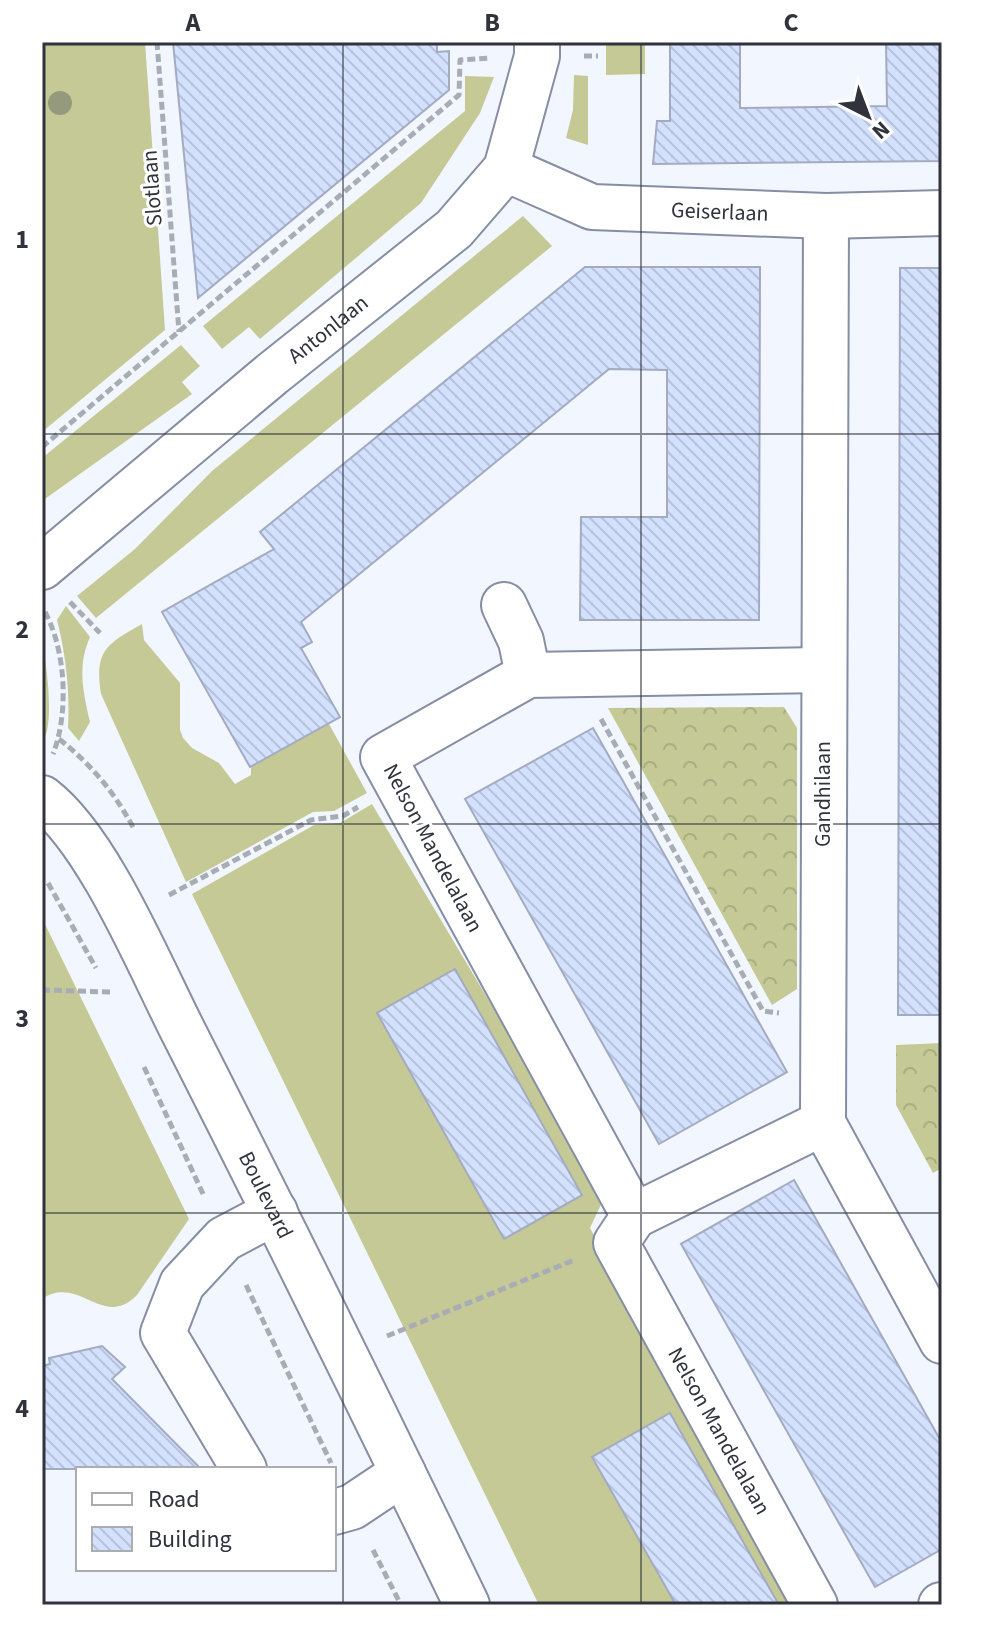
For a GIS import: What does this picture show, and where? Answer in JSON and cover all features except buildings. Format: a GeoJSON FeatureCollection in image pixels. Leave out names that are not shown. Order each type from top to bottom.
{"type":"FeatureCollection","features":[{"type":"Feature","properties":{"kind":"street","name":"Antonlaan"},"geometry":{"type":"LineString","coordinates":[[42,567],[272,374],[454,229],[506,169],[537,49]]}},
{"type":"Feature","properties":{"kind":"street","name":"Geiserlaan"},"geometry":{"type":"LineString","coordinates":[[506,169],[592,207],[826,216],[942,213]]}},
{"type":"Feature","properties":{"kind":"street","name":"Gandhilaan"},"geometry":{"type":"LineString","coordinates":[[826,216],[822,670],[823,1123],[942,1341]]}},
{"type":"Feature","properties":{"kind":"street"},"geometry":{"type":"LineString","coordinates":[[504,605],[521,641],[528,675]]}},
{"type":"Feature","properties":{"kind":"street","name":"Nelson Mandelalaan"},"geometry":{"type":"LineString","coordinates":[[815,1605],[383,757],[528,675],[822,670]]}},
{"type":"Feature","properties":{"kind":"street","name":"Boulevard"},"geometry":{"type":"LineString","coordinates":[[42,798],[63,813],[112,892],[275,1212],[467,1605]]}},
{"type":"Feature","properties":{"kind":"street"},"geometry":{"type":"LineString","coordinates":[[625,1230],[823,1123]]}},
{"type":"Feature","properties":{"kind":"street"},"geometry":{"type":"LineString","coordinates":[[243,1467],[163,1333],[182,1284],[224,1239],[275,1212]]}},
{"type":"Feature","properties":{"kind":"street"},"geometry":{"type":"LineString","coordinates":[[336,1511],[352,1507],[403,1473]]}},
{"type":"Feature","properties":{"kind":"path","name":"Slotlaan"},"geometry":{"type":"LineString","coordinates":[[157,42],[179,332]]}},
{"type":"Feature","properties":{"kind":"path"},"geometry":{"type":"LineString","coordinates":[[42,447],[459,95],[460,60],[537,49],[598,56]]}},
{"type":"Feature","properties":{"kind":"path"},"geometry":{"type":"LineString","coordinates":[[42,608],[63,676],[59,739]]}},
{"type":"Feature","properties":{"kind":"path"},"geometry":{"type":"LineString","coordinates":[[576,674],[763,1011],[823,1019]]}},
{"type":"Feature","properties":{"kind":"path"},"geometry":{"type":"LineString","coordinates":[[169,895],[311,820],[343,816],[397,783]]}},
{"type":"Feature","properties":{"kind":"path"},"geometry":{"type":"LineString","coordinates":[[42,872],[116,1006]]}},
{"type":"Feature","properties":{"kind":"path"},"geometry":{"type":"LineString","coordinates":[[42,990],[110,992]]}},
{"type":"Feature","properties":{"kind":"path"},"geometry":{"type":"LineString","coordinates":[[141,1061],[333,1467]]}},
{"type":"Feature","properties":{"kind":"path"},"geometry":{"type":"LineString","coordinates":[[382,1338],[625,1230]]}},
{"type":"Feature","properties":{"kind":"green space"},"geometry":{"type":"Polygon","coordinates":[[[42,42],[145,42],[165,330],[42,432],[42,42]]]}},
{"type":"Feature","properties":{"kind":"green space"},"geometry":{"type":"Polygon","coordinates":[[[606,42],[645,42],[645,74],[606,75],[606,42]]]}},
{"type":"Feature","properties":{"kind":"green space"},"geometry":{"type":"Polygon","coordinates":[[[574,75],[588,76],[588,145],[566,138],[573,110],[574,75]]]}},
{"type":"Feature","properties":{"kind":"green space"},"geometry":{"type":"Polygon","coordinates":[[[465,76],[494,77],[480,113],[421,203],[260,339],[249,327],[222,349],[203,326],[465,111],[465,76]]]}},
{"type":"Feature","properties":{"kind":"green space"},"geometry":{"type":"Polygon","coordinates":[[[523,216],[552,246],[96,618],[77,596],[135,549],[212,471],[523,216]]]}},
{"type":"Feature","properties":{"kind":"green space"},"geometry":{"type":"Polygon","coordinates":[[[181,345],[200,366],[182,382],[192,394],[42,501],[42,458],[181,345]]]}},
{"type":"Feature","properties":{"kind":"green space"},"geometry":{"type":"Polygon","coordinates":[[[66,606],[90,637],[82,669],[90,722],[79,741],[68,728],[67,674],[57,620],[66,606]]]}},
{"type":"Feature","properties":{"kind":"green space"},"geometry":{"type":"Polygon","coordinates":[[[142,624],[144,640],[180,683],[180,730],[183,738],[192,748],[219,763],[235,784],[251,775],[251,767],[329,724],[367,793],[334,811],[313,812],[186,882],[101,694],[100,667],[106,650],[142,624]]]}},
{"type":"Feature","properties":{"kind":"green space"},"geometry":{"type":"Polygon","coordinates":[[[42,644],[49,710],[46,735],[42,742],[42,644]]]}},
{"type":"Feature","properties":{"kind":"green space"},"geometry":{"type":"Polygon","coordinates":[[[784,707],[797,728],[797,989],[772,1005],[608,708],[784,707]]]}},
{"type":"Feature","properties":{"kind":"green space"},"geometry":{"type":"Polygon","coordinates":[[[372,804],[605,1196],[590,1228],[796,1605],[539,1605],[192,894],[314,825],[340,823],[372,804]]]}},
{"type":"Feature","properties":{"kind":"green space"},"geometry":{"type":"Polygon","coordinates":[[[42,918],[189,1219],[137,1295],[125,1304],[113,1307],[68,1293],[55,1293],[42,1299],[42,918]]]}},
{"type":"Feature","properties":{"kind":"green space"},"geometry":{"type":"Polygon","coordinates":[[[942,1043],[942,1168],[933,1173],[896,1105],[896,1045],[942,1043]]]}}]}
